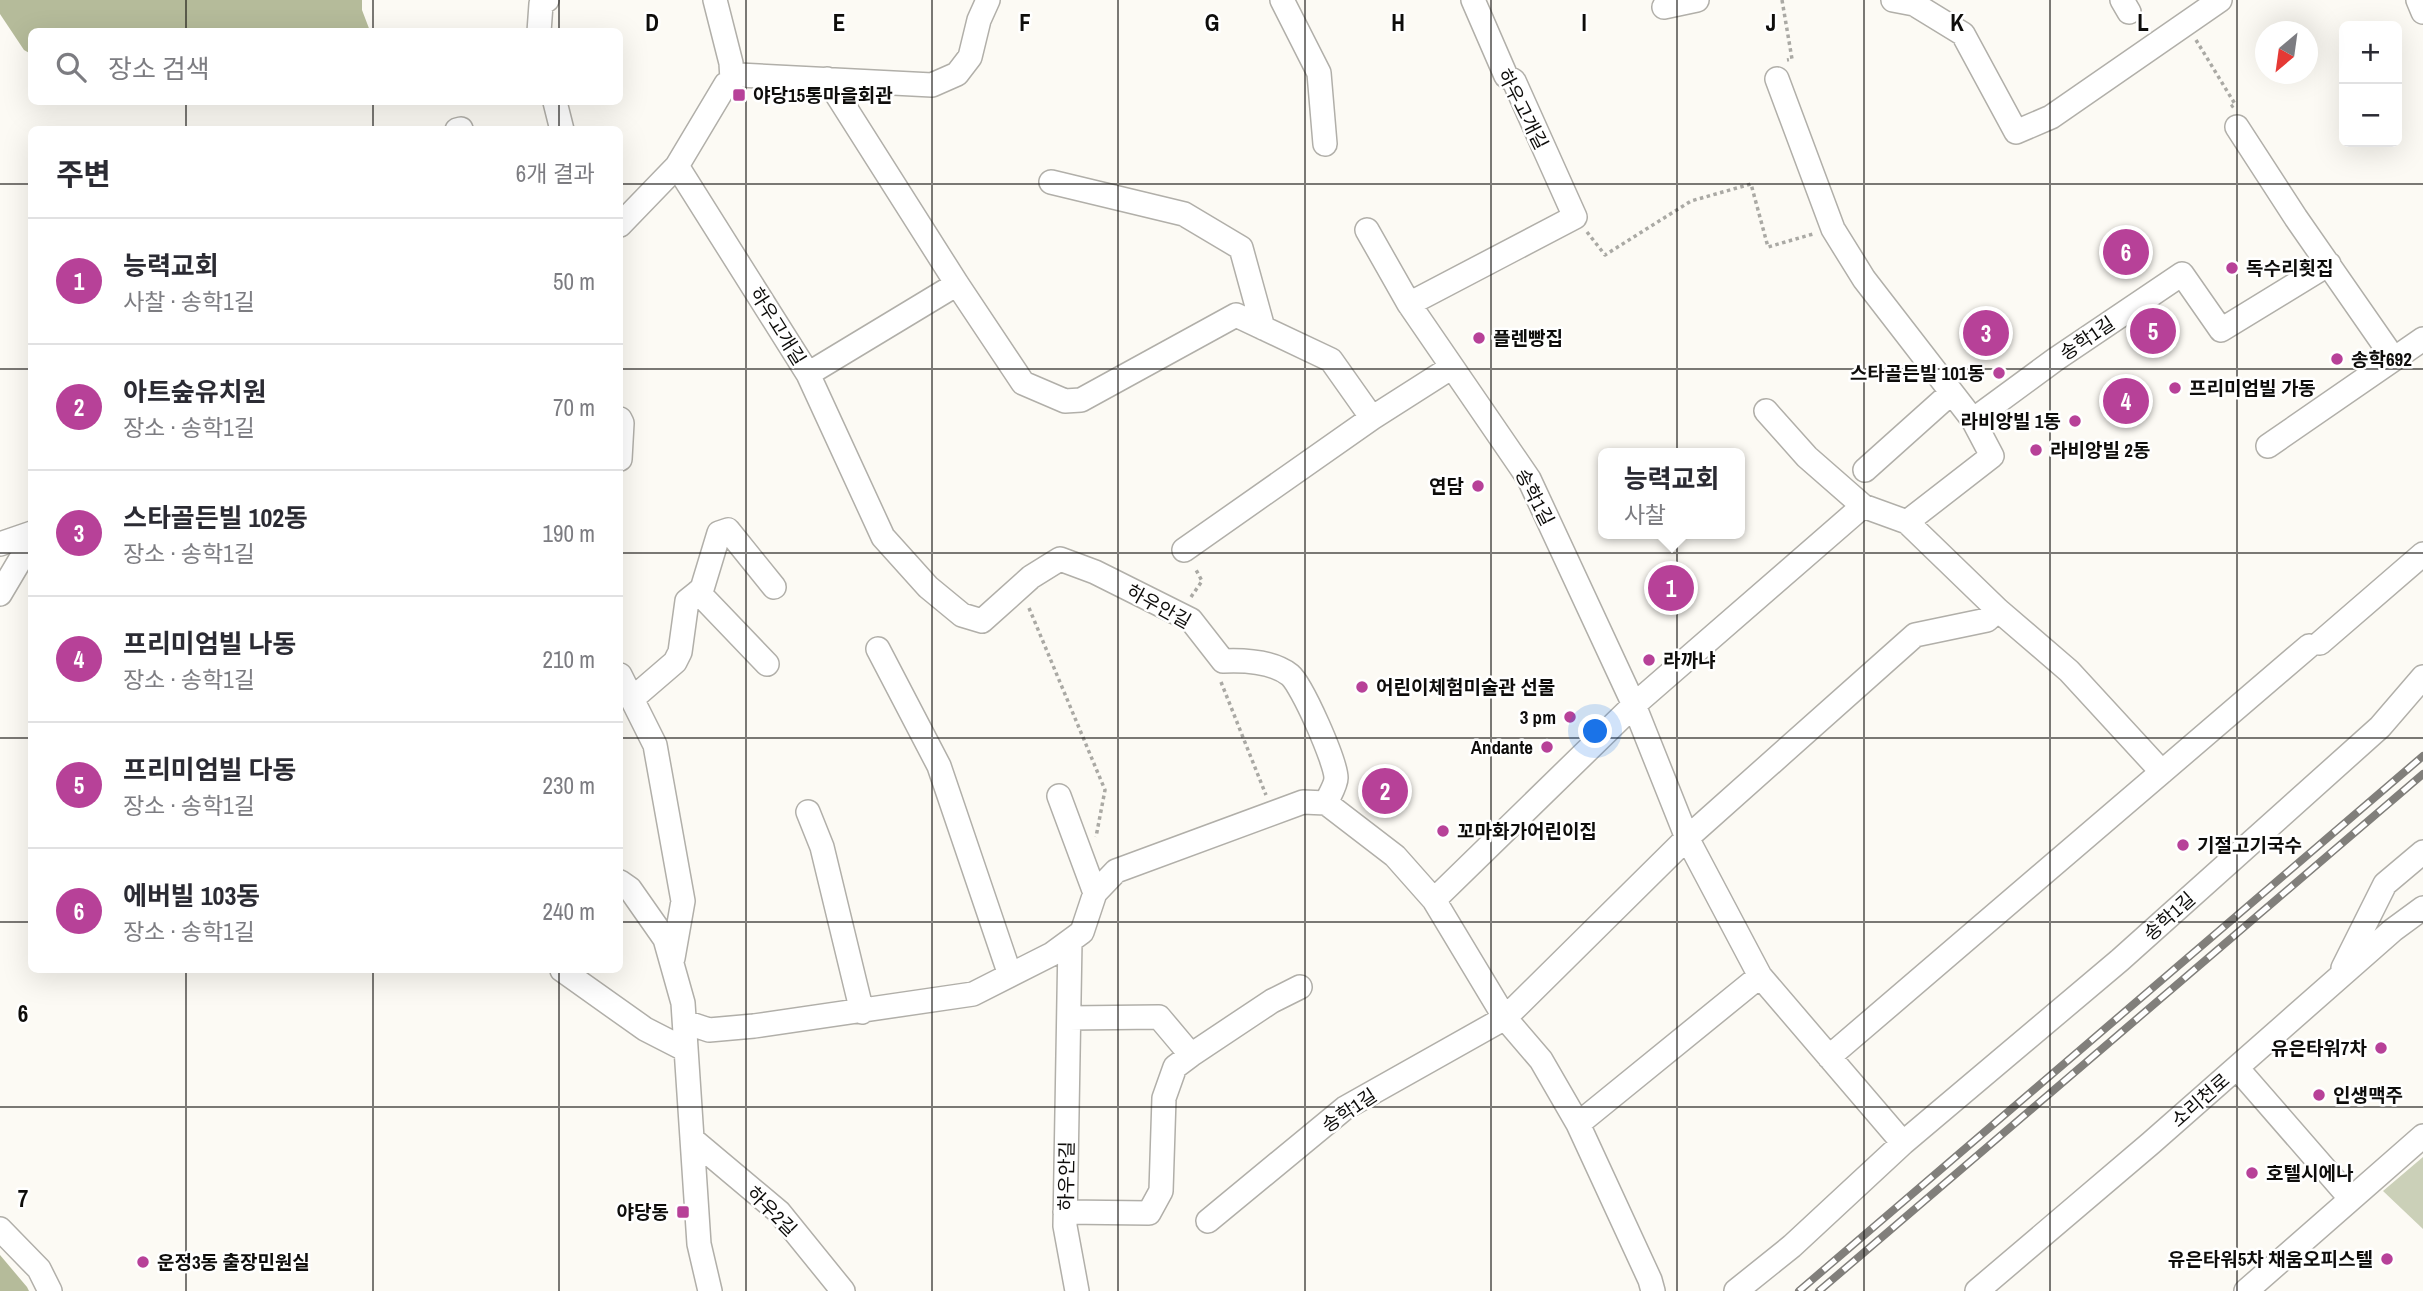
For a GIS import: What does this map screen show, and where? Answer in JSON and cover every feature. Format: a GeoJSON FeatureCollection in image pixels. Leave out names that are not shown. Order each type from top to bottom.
{"type":"FeatureCollection","features":[{"type":"Feature","properties":{"kind":"street"},"geometry":{"type":"LineString","coordinates":[[539,28],[541,4],[547,0]]}},
{"type":"Feature","properties":{"kind":"street"},"geometry":{"type":"LineString","coordinates":[[715,0],[731,63],[732,80]]}},
{"type":"Feature","properties":{"kind":"street"},"geometry":{"type":"LineString","coordinates":[[623,222],[677,166],[726,84],[739,75],[932,85],[957,75],[970,57],[979,20],[988,0]]}},
{"type":"Feature","properties":{"kind":"street"},"geometry":{"type":"LineString","coordinates":[[1282,0],[1319,73],[1325,144]]}},
{"type":"Feature","properties":{"kind":"street","name":"하우고개길"},"geometry":{"type":"LineString","coordinates":[[1473,0],[1506,76],[1514,81],[1575,217]]}},
{"type":"Feature","properties":{"kind":"street"},"geometry":{"type":"LineString","coordinates":[[1664,7],[1697,0]]}},
{"type":"Feature","properties":{"kind":"street"},"geometry":{"type":"LineString","coordinates":[[1893,0],[1914,4],[1963,34],[2016,132],[2052,117],[2220,0]]}},
{"type":"Feature","properties":{"kind":"street"},"geometry":{"type":"LineString","coordinates":[[2418,0],[2423,12]]}},
{"type":"Feature","properties":{"kind":"street"},"geometry":{"type":"LineString","coordinates":[[1780,70],[1833,229],[1864,279],[1973,420],[1992,456],[1907,522]]}},
{"type":"Feature","properties":{"kind":"street"},"geometry":{"type":"LineString","coordinates":[[827,79],[1023,383],[1065,401],[1081,400],[1236,315],[1331,360],[1372,418]]}},
{"type":"Feature","properties":{"kind":"street"},"geometry":{"type":"LineString","coordinates":[[556,105],[561,126]]}},
{"type":"Feature","properties":{"kind":"street"},"geometry":{"type":"LineString","coordinates":[[2237,127],[2394,359]]}},
{"type":"Feature","properties":{"kind":"street","name":"하우고개길"},"geometry":{"type":"LineString","coordinates":[[677,166],[808,374],[957,284]]}},
{"type":"Feature","properties":{"kind":"street"},"geometry":{"type":"LineString","coordinates":[[1051,182],[1184,214],[1241,248],[1263,328]]}},
{"type":"Feature","properties":{"kind":"street"},"geometry":{"type":"LineString","coordinates":[[1409,304],[1575,217]]}},
{"type":"Feature","properties":{"kind":"street","name":"송학1길"},"geometry":{"type":"LineString","coordinates":[[1367,230],[1409,304],[1529,479],[1634,705],[1687,838],[1760,975],[1903,1143]]}},
{"type":"Feature","properties":{"kind":"street","name":"송학1길"},"geometry":{"type":"LineString","coordinates":[[1973,420],[2056,359],[2182,274],[2221,330],[2329,264]]}},
{"type":"Feature","properties":{"kind":"street"},"geometry":{"type":"LineString","coordinates":[[2268,446],[2423,339]]}},
{"type":"Feature","properties":{"kind":"street"},"geometry":{"type":"LineString","coordinates":[[1184,550],[1372,418],[1452,368]]}},
{"type":"Feature","properties":{"kind":"street","name":"하우안길"},"geometry":{"type":"LineString","coordinates":[[808,374],[883,537],[928,587],[962,615],[982,621],[1031,577],[1060,559],[1095,572],[1191,620],[1223,662]]}},
{"type":"Feature","properties":{"kind":"street"},"geometry":{"type":"LineString","coordinates":[[1865,470],[1951,393]]}},
{"type":"Feature","properties":{"kind":"street"},"geometry":{"type":"LineString","coordinates":[[1766,411],[1807,457],[1863,506],[1907,522],[1998,610],[2070,671],[2162,772]]}},
{"type":"Feature","properties":{"kind":"street"},"geometry":{"type":"LineString","coordinates":[[1434,900],[1634,705],[1863,506]]}},
{"type":"Feature","properties":{"kind":"street"},"geometry":{"type":"LineString","coordinates":[[632,699],[675,662],[680,652],[687,601],[702,589],[719,533],[729,530],[774,587]]}},
{"type":"Feature","properties":{"kind":"street"},"geometry":{"type":"LineString","coordinates":[[0,544],[28,534]]}},
{"type":"Feature","properties":{"kind":"street"},"geometry":{"type":"LineString","coordinates":[[0,594],[28,547]]}},
{"type":"Feature","properties":{"kind":"street"},"geometry":{"type":"LineString","coordinates":[[1829,1057],[2162,772],[2423,554]]}},
{"type":"Feature","properties":{"kind":"street"},"geometry":{"type":"LineString","coordinates":[[698,592],[767,664]]}},
{"type":"Feature","properties":{"kind":"street","name":"송학1길"},"geometry":{"type":"LineString","coordinates":[[1208,1222],[1345,1108],[1505,1018],[1687,838],[1915,635],[1987,620],[1998,610]]}},
{"type":"Feature","properties":{"kind":"street"},"geometry":{"type":"LineString","coordinates":[[878,649],[939,766],[1010,975]]}},
{"type":"Feature","properties":{"kind":"street"},"geometry":{"type":"LineString","coordinates":[[1223,662],[1241,660],[1277,667],[1293,677],[1329,751],[1336,779],[1326,803]]}},
{"type":"Feature","properties":{"kind":"street","name":"송학1길"},"geometry":{"type":"LineString","coordinates":[[1736,1291],[1792,1245],[1903,1143],[2120,960],[2234,859],[2380,727],[2423,677]]}},
{"type":"Feature","properties":{"kind":"street"},"geometry":{"type":"LineString","coordinates":[[623,681],[655,745],[683,901],[673,965]]}},
{"type":"Feature","properties":{"kind":"street"},"geometry":{"type":"LineString","coordinates":[[1059,796],[1095,893]]}},
{"type":"Feature","properties":{"kind":"street"},"geometry":{"type":"LineString","coordinates":[[685,1022],[709,1030],[754,1027],[973,994],[1052,954],[1082,932],[1095,893],[1116,871],[1303,802],[1326,803],[1395,856],[1434,900],[1505,1018],[1541,1060],[1578,1124],[1653,1291]]}},
{"type":"Feature","properties":{"kind":"street"},"geometry":{"type":"LineString","coordinates":[[807,812],[822,847],[862,1012]]}},
{"type":"Feature","properties":{"kind":"street"},"geometry":{"type":"LineString","coordinates":[[2337,980],[2385,884],[2423,852]]}},
{"type":"Feature","properties":{"kind":"street"},"geometry":{"type":"LineString","coordinates":[[623,885],[630,889],[666,939],[683,1003],[699,1244],[710,1291]]}},
{"type":"Feature","properties":{"kind":"street","name":"소리천로"},"geometry":{"type":"LineString","coordinates":[[1977,1291],[2393,930],[2423,908]]}},
{"type":"Feature","properties":{"kind":"street","name":"하우안길"},"geometry":{"type":"LineString","coordinates":[[1070,941],[1065,1226],[1077,1291]]}},
{"type":"Feature","properties":{"kind":"street"},"geometry":{"type":"LineString","coordinates":[[566,973],[645,1029],[687,1050]]}},
{"type":"Feature","properties":{"kind":"street"},"geometry":{"type":"LineString","coordinates":[[1578,1124],[1760,975]]}},
{"type":"Feature","properties":{"kind":"street"},"geometry":{"type":"LineString","coordinates":[[1065,1212],[1149,1213],[1161,1191],[1164,1098],[1175,1067],[1272,1001],[1300,987]]}},
{"type":"Feature","properties":{"kind":"street"},"geometry":{"type":"LineString","coordinates":[[1069,1018],[1159,1017],[1191,1055]]}},
{"type":"Feature","properties":{"kind":"street"},"geometry":{"type":"LineString","coordinates":[[2236,1068],[2351,1199]]}},
{"type":"Feature","properties":{"kind":"street"},"geometry":{"type":"LineString","coordinates":[[2246,1291],[2423,1136]]}},
{"type":"Feature","properties":{"kind":"street","name":"하우2길"},"geometry":{"type":"LineString","coordinates":[[692,1139],[779,1212],[843,1291]]}},
{"type":"Feature","properties":{"kind":"street"},"geometry":{"type":"LineString","coordinates":[[0,1230],[39,1269],[50,1291]]}},
{"type":"Feature","properties":{"kind":"street"},"geometry":{"type":"LineString","coordinates":[[2001,1291],[2013,1262]]}},
{"type":"Feature","properties":{"kind":"path"},"geometry":{"type":"LineString","coordinates":[[1780,70],[1792,59],[1782,0]]}},
{"type":"Feature","properties":{"kind":"path"},"geometry":{"type":"LineString","coordinates":[[2186,24],[2235,104],[2226,111],[2237,127]]}},
{"type":"Feature","properties":{"kind":"path"},"geometry":{"type":"LineString","coordinates":[[1575,217],[1605,255],[1690,201],[1751,184],[1768,247],[1833,229]]}},
{"type":"Feature","properties":{"kind":"path"},"geometry":{"type":"LineString","coordinates":[[1184,550],[1202,581],[1190,599],[1191,620]]}},
{"type":"Feature","properties":{"kind":"path"},"geometry":{"type":"LineString","coordinates":[[1020,587],[1105,790],[1096,841]]}},
{"type":"Feature","properties":{"kind":"path"},"geometry":{"type":"LineString","coordinates":[[1223,662],[1218,674],[1273,813]]}},
{"type":"Feature","properties":{"kind":"green space"},"geometry":{"type":"Polygon","coordinates":[[[0,0],[362,0],[362,10],[369,28],[28,28],[28,52],[0,14],[0,0]]]}},
{"type":"Feature","properties":{"kind":"green space"},"geometry":{"type":"Polygon","coordinates":[[[2423,1157],[2423,1229],[2383,1191],[2423,1157]]]}},
{"type":"Feature","properties":{"kind":"green space"},"geometry":{"type":"Polygon","coordinates":[[[0,1255],[27,1287],[29,1291],[0,1291],[0,1255]]]}},
{"type":"Feature","properties":{"kind":"railway"},"geometry":{"type":"LineString","coordinates":[[1799,1291],[2423,756]]}},
{"type":"Feature","properties":{"kind":"railway"},"geometry":{"type":"LineString","coordinates":[[1819,1291],[2423,774]]}},
{"type":"Feature","properties":{"kind":"place","name":"야당15통마을회관"},"geometry":{"type":"Point","coordinates":[739,95]}},
{"type":"Feature","properties":{"kind":"place","name":"에버빌 103동"},"geometry":{"type":"Point","coordinates":[2126,252]}},
{"type":"Feature","properties":{"kind":"place","name":"독수리횟집"},"geometry":{"type":"Point","coordinates":[2232,268]}},
{"type":"Feature","properties":{"kind":"place","name":"프리미엄빌 다동"},"geometry":{"type":"Point","coordinates":[2153,331]}},
{"type":"Feature","properties":{"kind":"place","name":"스타골든빌 102동"},"geometry":{"type":"Point","coordinates":[1986,333]}},
{"type":"Feature","properties":{"kind":"place","name":"플렌빵집"},"geometry":{"type":"Point","coordinates":[1479,338]}},
{"type":"Feature","properties":{"kind":"place","name":"송학692"},"geometry":{"type":"Point","coordinates":[2337,359]}},
{"type":"Feature","properties":{"kind":"place","name":"스타골든빌 101동"},"geometry":{"type":"Point","coordinates":[1999,373]}},
{"type":"Feature","properties":{"kind":"place","name":"프리미엄빌 가동"},"geometry":{"type":"Point","coordinates":[2175,388]}},
{"type":"Feature","properties":{"kind":"place","name":"프리미엄빌 나동"},"geometry":{"type":"Point","coordinates":[2126,401]}},
{"type":"Feature","properties":{"kind":"place","name":"라비앙빌 1동"},"geometry":{"type":"Point","coordinates":[2075,421]}},
{"type":"Feature","properties":{"kind":"place","name":"라비앙빌 2동"},"geometry":{"type":"Point","coordinates":[2036,450]}},
{"type":"Feature","properties":{"kind":"place","name":"연담"},"geometry":{"type":"Point","coordinates":[1478,486]}},
{"type":"Feature","properties":{"kind":"place","name":"능력교회"},"geometry":{"type":"Point","coordinates":[1671,588]}},
{"type":"Feature","properties":{"kind":"place","name":"라까냐"},"geometry":{"type":"Point","coordinates":[1649,660]}},
{"type":"Feature","properties":{"kind":"place","name":"어린이체험미술관 선물"},"geometry":{"type":"Point","coordinates":[1362,687]}},
{"type":"Feature","properties":{"kind":"place","name":"3 pm"},"geometry":{"type":"Point","coordinates":[1570,717]}},
{"type":"Feature","properties":{"kind":"place","name":"Andante"},"geometry":{"type":"Point","coordinates":[1547,747]}},
{"type":"Feature","properties":{"kind":"place","name":"아트숲유치원"},"geometry":{"type":"Point","coordinates":[1385,791]}},
{"type":"Feature","properties":{"kind":"place","name":"꼬마화가어린이집"},"geometry":{"type":"Point","coordinates":[1443,831]}},
{"type":"Feature","properties":{"kind":"place","name":"기절고기국수"},"geometry":{"type":"Point","coordinates":[2183,845]}},
{"type":"Feature","properties":{"kind":"place","name":"유은타워7차"},"geometry":{"type":"Point","coordinates":[2381,1048]}},
{"type":"Feature","properties":{"kind":"place","name":"인생맥주"},"geometry":{"type":"Point","coordinates":[2319,1095]}},
{"type":"Feature","properties":{"kind":"place","name":"호텔시에나"},"geometry":{"type":"Point","coordinates":[2252,1173]}},
{"type":"Feature","properties":{"kind":"place","name":"야당동"},"geometry":{"type":"Point","coordinates":[683,1212]}},
{"type":"Feature","properties":{"kind":"place","name":"유은타워5차 채움오피스텔"},"geometry":{"type":"Point","coordinates":[2387,1259]}},
{"type":"Feature","properties":{"kind":"place","name":"운정3동 출장민원실"},"geometry":{"type":"Point","coordinates":[143,1262]}}]}
